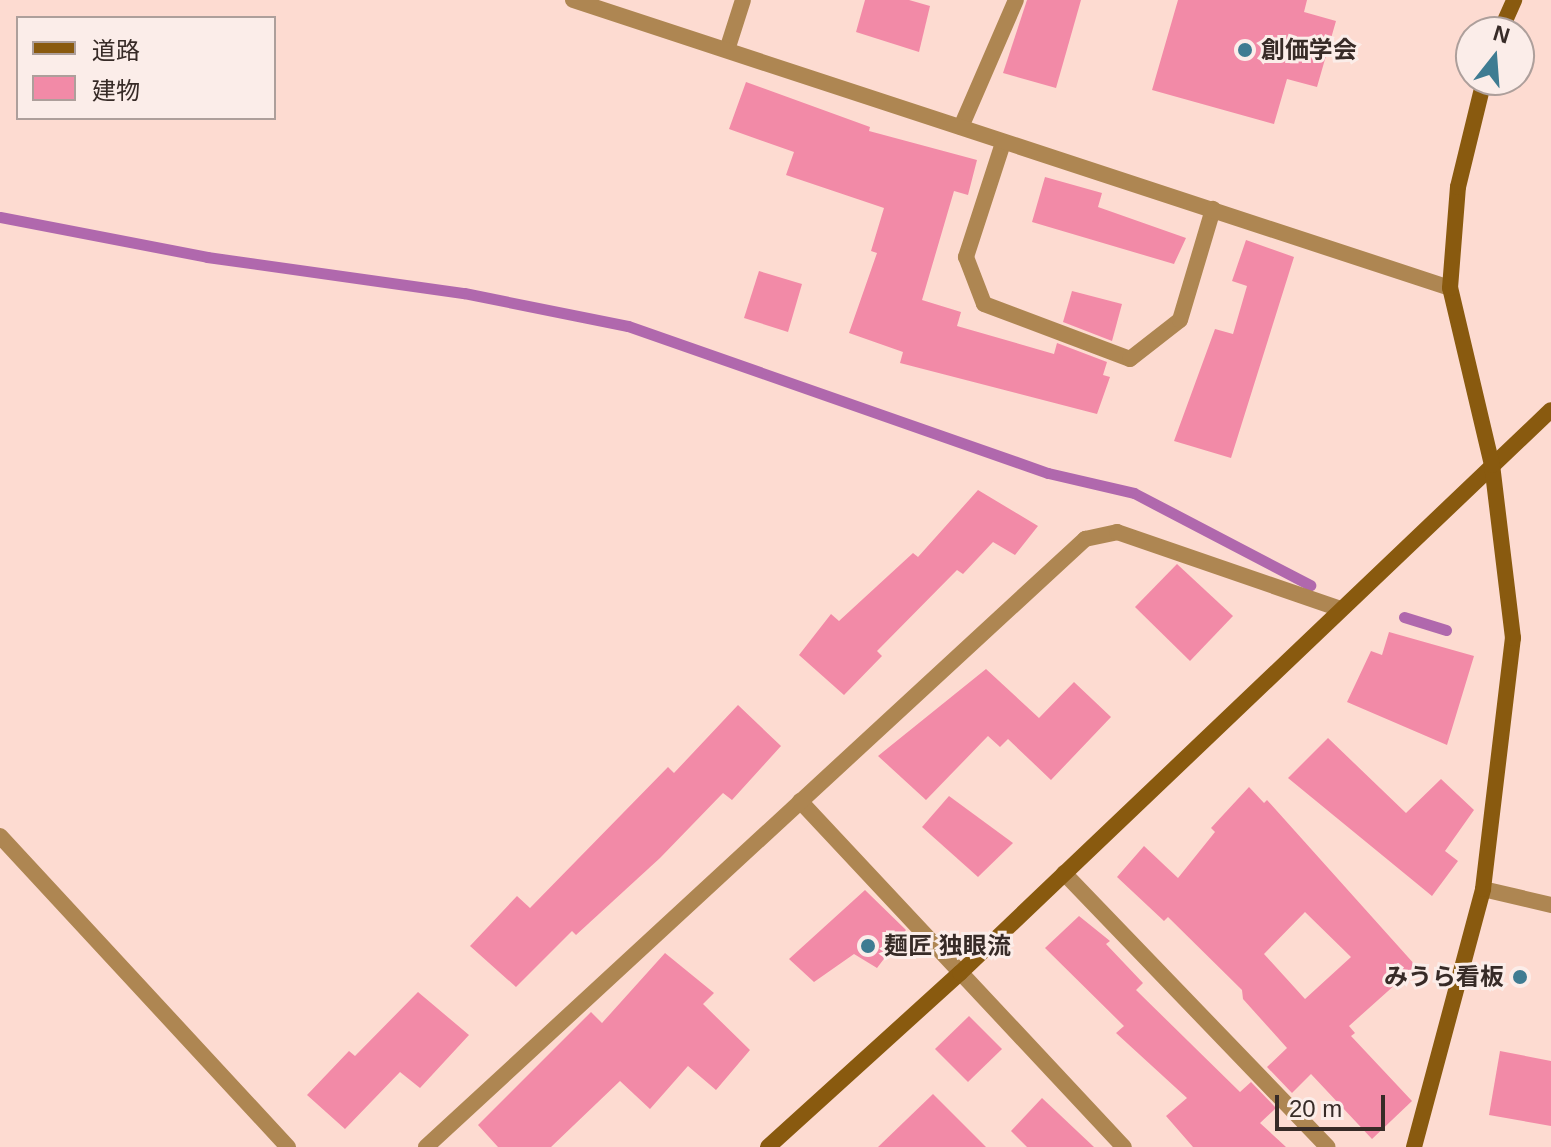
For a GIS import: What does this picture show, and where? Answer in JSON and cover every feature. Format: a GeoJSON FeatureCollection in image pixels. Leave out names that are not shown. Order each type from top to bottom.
{"type":"FeatureCollection","features":[{"type":"Feature","properties":{"kind":"street"},"geometry":{"type":"LineString","coordinates":[[573,0],[1450,288]]}},
{"type":"Feature","properties":{"kind":"street"},"geometry":{"type":"LineString","coordinates":[[727,50],[743,0]]}},
{"type":"Feature","properties":{"kind":"street"},"geometry":{"type":"LineString","coordinates":[[961,127],[1016,0]]}},
{"type":"Feature","properties":{"kind":"street"},"geometry":{"type":"LineString","coordinates":[[1414,1147],[1483,889],[1513,638],[1492,465],[1450,288],[1458,187],[1480,96]]}},
{"type":"Feature","properties":{"kind":"street"},"geometry":{"type":"LineString","coordinates":[[1003,143],[966,257],[984,304],[1130,359],[1180,320],[1213,209]]}},
{"type":"Feature","properties":{"kind":"street"},"geometry":{"type":"LineString","coordinates":[[768,1147],[960,973],[1551,410]]}},
{"type":"Feature","properties":{"kind":"street"},"geometry":{"type":"LineString","coordinates":[[426,1147],[1085,539],[1117,532],[1340,609]]}},
{"type":"Feature","properties":{"kind":"street"},"geometry":{"type":"LineString","coordinates":[[800,801],[1124,1147]]}},
{"type":"Feature","properties":{"kind":"street"},"geometry":{"type":"LineString","coordinates":[[0,836],[288,1147]]}},
{"type":"Feature","properties":{"kind":"street"},"geometry":{"type":"LineString","coordinates":[[1064,873],[1328,1147]]}},
{"type":"Feature","properties":{"kind":"street"},"geometry":{"type":"LineString","coordinates":[[1483,889],[1551,905]]}},
{"type":"Feature","properties":{"kind":"building"},"geometry":{"type":"Polygon","coordinates":[[[865,0],[909,0],[930,6],[919,52],[856,32],[865,0]]]}},
{"type":"Feature","properties":{"kind":"building"},"geometry":{"type":"Polygon","coordinates":[[[1027,0],[1081,0],[1056,88],[1003,73],[1027,0]]]}},
{"type":"Feature","properties":{"kind":"building","name":"創価学会"},"geometry":{"type":"Polygon","coordinates":[[[1178,0],[1307,0],[1304,12],[1336,21],[1317,87],[1287,79],[1274,124],[1152,90],[1178,0]]]}},
{"type":"Feature","properties":{"kind":"building"},"geometry":{"type":"Polygon","coordinates":[[[746,82],[870,127],[869,131],[977,160],[968,195],[954,191],[922,300],[961,312],[957,326],[1054,354],[1057,343],[1107,362],[1103,375],[1110,377],[1097,414],[900,363],[903,352],[849,333],[877,253],[871,251],[884,208],[786,175],[794,152],[729,129],[746,82]]]}},
{"type":"Feature","properties":{"kind":"building"},"geometry":{"type":"Polygon","coordinates":[[[1045,177],[1102,193],[1098,207],[1186,238],[1174,264],[1032,222],[1045,177]]]}},
{"type":"Feature","properties":{"kind":"building"},"geometry":{"type":"Polygon","coordinates":[[[1246,240],[1294,257],[1231,458],[1174,441],[1215,329],[1233,334],[1247,286],[1232,281],[1246,240]]]}},
{"type":"Feature","properties":{"kind":"building"},"geometry":{"type":"Polygon","coordinates":[[[759,271],[802,284],[788,332],[744,318],[759,271]]]}},
{"type":"Feature","properties":{"kind":"building"},"geometry":{"type":"Polygon","coordinates":[[[1072,291],[1122,304],[1112,341],[1063,322],[1072,291]]]}},
{"type":"Feature","properties":{"kind":"building"},"geometry":{"type":"Polygon","coordinates":[[[978,490],[1038,526],[1015,555],[993,542],[963,574],[957,570],[877,651],[882,656],[844,695],[799,655],[831,614],[839,621],[913,553],[918,557],[978,490]]]}},
{"type":"Feature","properties":{"kind":"building"},"geometry":{"type":"Polygon","coordinates":[[[1177,564],[1233,616],[1190,661],[1135,607],[1177,564]]]}},
{"type":"Feature","properties":{"kind":"building"},"geometry":{"type":"Polygon","coordinates":[[[1389,632],[1474,656],[1447,745],[1347,702],[1371,651],[1382,655],[1389,632]]]}},
{"type":"Feature","properties":{"kind":"building"},"geometry":{"type":"Polygon","coordinates":[[[986,669],[1039,718],[1074,682],[1111,717],[1051,780],[1008,739],[1000,747],[988,736],[926,800],[878,756],[986,669]]]}},
{"type":"Feature","properties":{"kind":"building"},"geometry":{"type":"Polygon","coordinates":[[[738,705],[781,746],[732,800],[723,793],[660,858],[576,935],[572,931],[516,987],[470,946],[517,896],[530,908],[668,767],[674,773],[738,705]]]}},
{"type":"Feature","properties":{"kind":"building"},"geometry":{"type":"Polygon","coordinates":[[[1328,738],[1406,813],[1441,779],[1474,810],[1445,851],[1458,861],[1432,896],[1288,778],[1328,738]]]}},
{"type":"Feature","properties":{"kind":"building"},"geometry":{"type":"Polygon","coordinates":[[[1249,787],[1264,803],[1267,800],[1416,966],[1349,1026],[1355,1033],[1351,1036],[1412,1101],[1372,1139],[1311,1074],[1292,1093],[1267,1067],[1287,1048],[1243,999],[1242,990],[1168,917],[1164,921],[1117,877],[1144,846],[1178,878],[1215,832],[1211,828],[1249,787]],[[1305,912],[1264,954],[1305,999],[1351,957],[1305,912]]]}},
{"type":"Feature","properties":{"kind":"building"},"geometry":{"type":"Polygon","coordinates":[[[949,796],[1013,843],[978,877],[922,827],[949,796]]]}},
{"type":"Feature","properties":{"kind":"building"},"geometry":{"type":"Polygon","coordinates":[[[865,890],[906,930],[877,968],[854,954],[814,982],[789,959],[865,890]]]}},
{"type":"Feature","properties":{"kind":"building"},"geometry":{"type":"Polygon","coordinates":[[[1079,916],[1110,941],[1106,944],[1143,983],[1136,990],[1240,1092],[1251,1082],[1276,1108],[1260,1123],[1286,1147],[1193,1147],[1166,1116],[1187,1098],[1116,1033],[1124,1026],[1045,948],[1079,916]]]}},
{"type":"Feature","properties":{"kind":"building"},"geometry":{"type":"Polygon","coordinates":[[[665,953],[714,993],[703,1004],[750,1050],[716,1090],[688,1066],[650,1109],[620,1081],[551,1147],[498,1147],[478,1125],[591,1012],[602,1023],[665,953]]]}},
{"type":"Feature","properties":{"kind":"building"},"geometry":{"type":"Polygon","coordinates":[[[418,992],[469,1035],[420,1088],[400,1072],[345,1129],[307,1095],[349,1051],[355,1056],[418,992]]]}},
{"type":"Feature","properties":{"kind":"building"},"geometry":{"type":"Polygon","coordinates":[[[969,1016],[1002,1049],[968,1082],[935,1049],[969,1016]]]}},
{"type":"Feature","properties":{"kind":"building"},"geometry":{"type":"Polygon","coordinates":[[[1500,1051],[1551,1061],[1551,1126],[1489,1115],[1500,1051]]]}},
{"type":"Feature","properties":{"kind":"building"},"geometry":{"type":"Polygon","coordinates":[[[933,1094],[986,1147],[878,1147],[933,1094]]]}},
{"type":"Feature","properties":{"kind":"building"},"geometry":{"type":"Polygon","coordinates":[[[1042,1098],[1094,1147],[1027,1147],[1011,1131],[1042,1098]]]}},
{"type":"Feature","properties":{"kind":"waterway"},"geometry":{"type":"LineString","coordinates":[[0,217],[207,257],[464,293],[628,326],[1048,473],[1134,493],[1310,585]]}},
{"type":"Feature","properties":{"kind":"waterway"},"geometry":{"type":"LineString","coordinates":[[1404,617],[1446,630]]}},
{"type":"Feature","properties":{"kind":"place","name":"創価学会"},"geometry":{"type":"Point","coordinates":[1245,50]}},
{"type":"Feature","properties":{"kind":"place","name":"麺匠 独眼流"},"geometry":{"type":"Point","coordinates":[868,946]}},
{"type":"Feature","properties":{"kind":"place","name":"みうら看板"},"geometry":{"type":"Point","coordinates":[1520,977]}}]}
